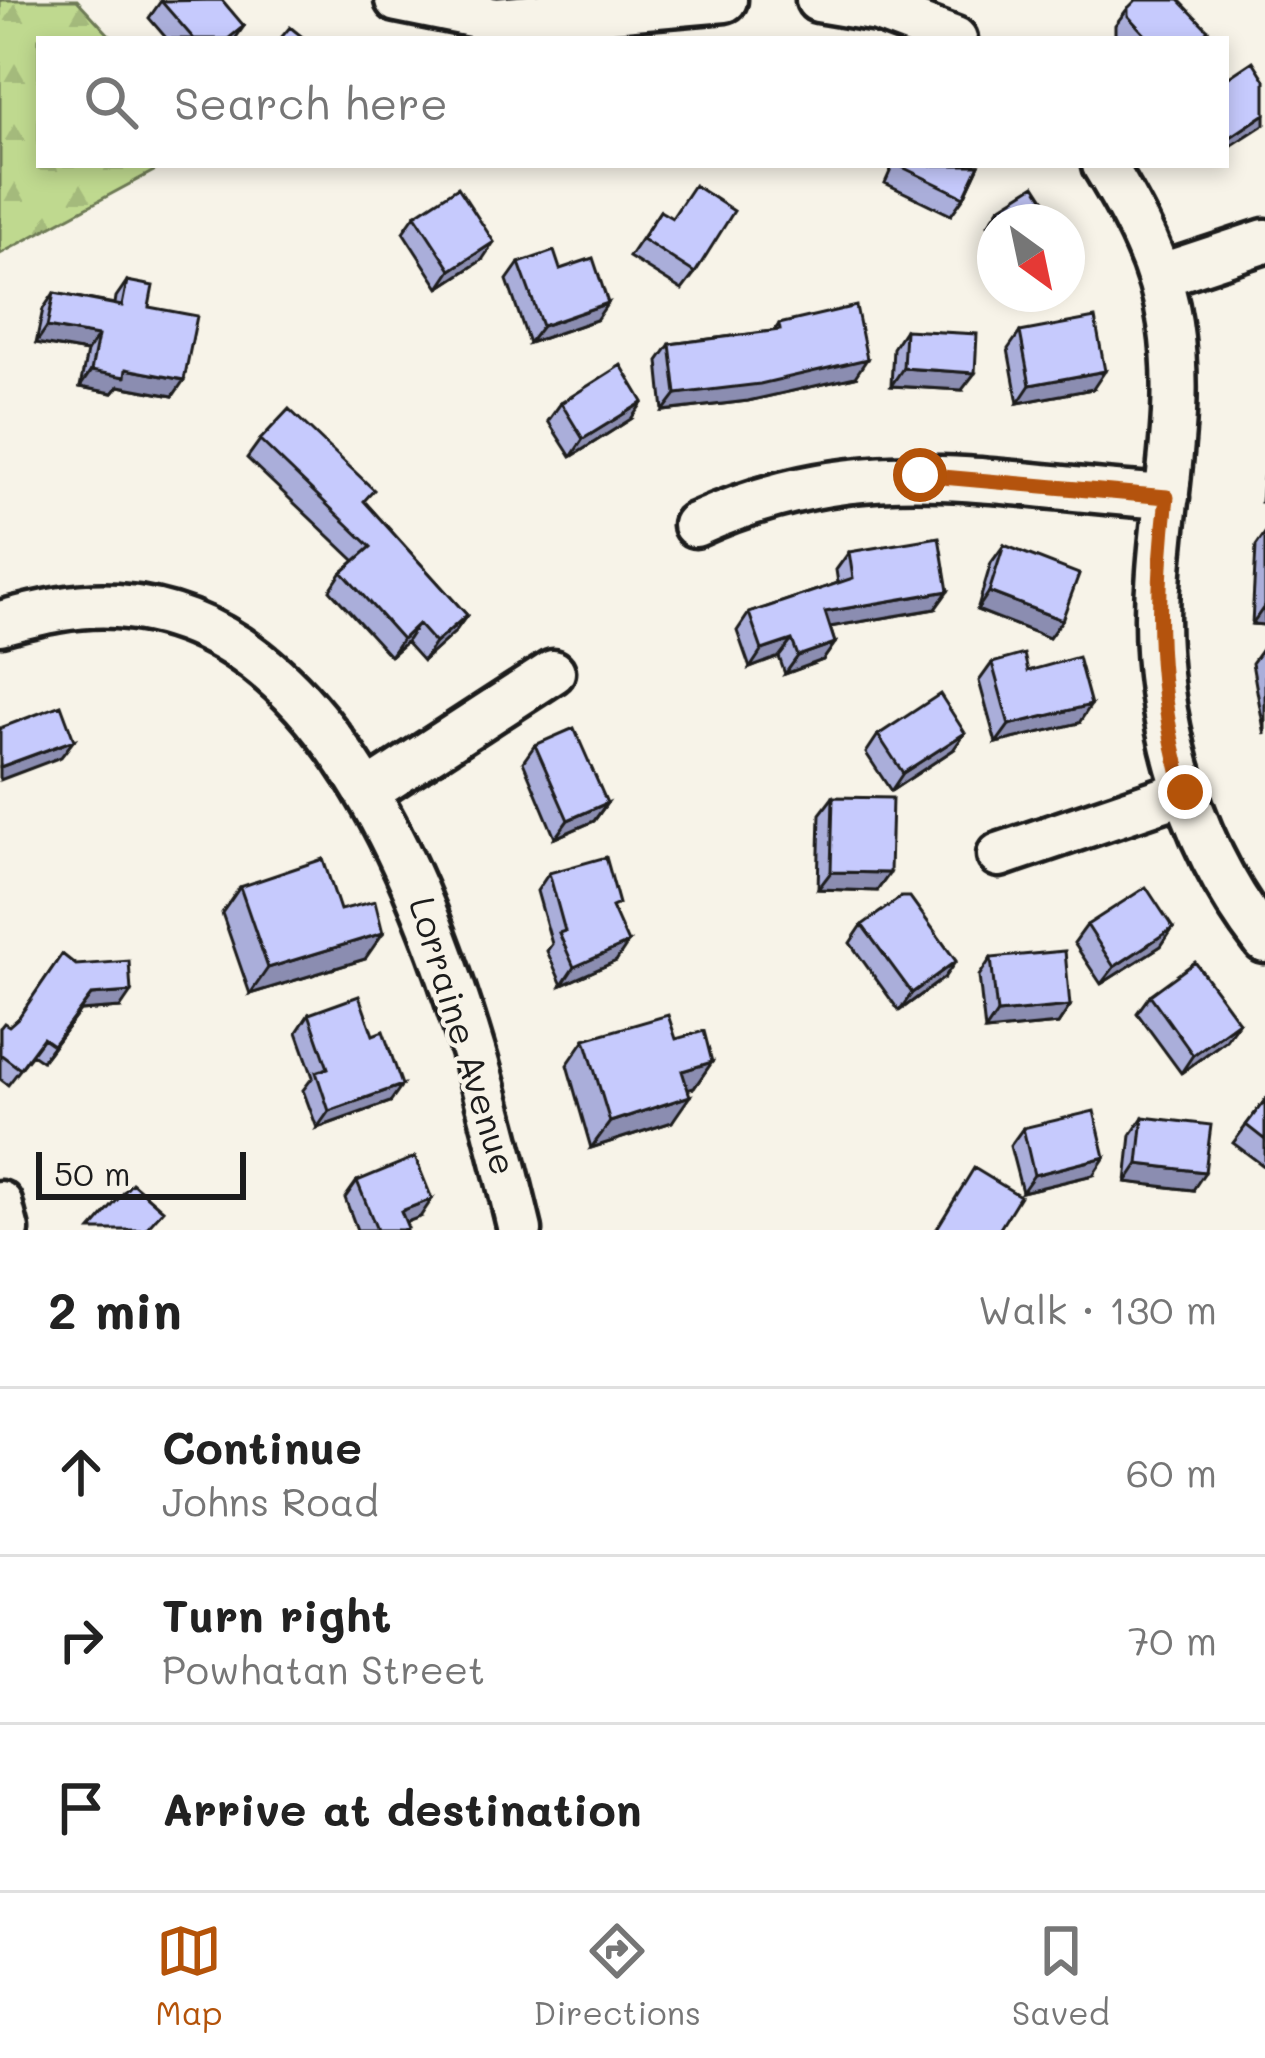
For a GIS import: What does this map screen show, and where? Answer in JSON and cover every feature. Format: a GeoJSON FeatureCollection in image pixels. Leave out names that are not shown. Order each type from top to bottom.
{"type":"FeatureCollection","features":[{"type":"Feature","properties":{"kind":"street"},"geometry":{"type":"LineString","coordinates":[[397,0],[484,20],[542,27],[725,0]]}},
{"type":"Feature","properties":{"kind":"street"},"geometry":{"type":"LineString","coordinates":[[818,0],[878,10],[947,36]]}},
{"type":"Feature","properties":{"kind":"street"},"geometry":{"type":"LineString","coordinates":[[1105,168],[1159,276],[1175,362],[1158,647],[1163,706],[1185,792],[1216,864],[1265,941]]}},
{"type":"Feature","properties":{"kind":"street"},"geometry":{"type":"LineString","coordinates":[[1159,276],[1265,241]]}},
{"type":"Feature","properties":{"kind":"street"},"geometry":{"type":"LineString","coordinates":[[695,525],[755,498],[870,475],[920,475],[1167,497]]}},
{"type":"Feature","properties":{"kind":"street","name":"Lorraine Avenue"},"geometry":{"type":"LineString","coordinates":[[0,623],[76,606],[155,611],[200,628],[256,662],[281,686],[368,792],[431,917],[476,1055],[520,1230]]}},
{"type":"Feature","properties":{"kind":"street"},"geometry":{"type":"LineString","coordinates":[[368,792],[553,672]]}},
{"type":"Feature","properties":{"kind":"street"},"geometry":{"type":"LineString","coordinates":[[1000,855],[1185,792]]}},
{"type":"Feature","properties":{"kind":"street"},"geometry":{"type":"LineString","coordinates":[[0,1203],[7,1230]]}},
{"type":"Feature","properties":{"kind":"green space"},"geometry":{"type":"Polygon","coordinates":[[[0,0],[77,0],[110,36],[36,36],[36,168],[159,168],[0,254],[0,0]]]}},
{"type":"Feature","properties":{"kind":"building"},"geometry":{"type":"Polygon","coordinates":[[[222,0],[244,26],[232,36],[191,36],[161,1],[222,0]]]}},
{"type":"Feature","properties":{"kind":"building"},"geometry":{"type":"Polygon","coordinates":[[[1136,0],[1179,0],[1208,30],[1202,36],[1146,36],[1128,16],[1136,0]]]}},
{"type":"Feature","properties":{"kind":"building"},"geometry":{"type":"Polygon","coordinates":[[[1253,61],[1265,80],[1265,114],[1229,138],[1229,77],[1253,61]]]}},
{"type":"Feature","properties":{"kind":"building"},"geometry":{"type":"Polygon","coordinates":[[[904,168],[978,168],[964,197],[904,168]]]}},
{"type":"Feature","properties":{"kind":"building"},"geometry":{"type":"Polygon","coordinates":[[[694,185],[734,211],[695,273],[642,239],[660,211],[672,218],[694,185]]]}},
{"type":"Feature","properties":{"kind":"building"},"geometry":{"type":"Polygon","coordinates":[[[1035,185],[1047,204],[1005,204],[1035,185]]]}},
{"type":"Feature","properties":{"kind":"building"},"geometry":{"type":"Polygon","coordinates":[[[458,187],[494,242],[451,270],[415,215],[458,187]]]}},
{"type":"Feature","properties":{"kind":"building"},"geometry":{"type":"Polygon","coordinates":[[[554,251],[560,269],[593,258],[608,303],[542,326],[519,263],[554,251]]]}},
{"type":"Feature","properties":{"kind":"building"},"geometry":{"type":"Polygon","coordinates":[[[127,281],[153,286],[149,307],[197,316],[184,380],[126,369],[125,377],[91,371],[98,336],[47,327],[54,293],[122,306],[127,281]]]}},
{"type":"Feature","properties":{"kind":"building"},"geometry":{"type":"Polygon","coordinates":[[[856,306],[867,359],[760,384],[676,394],[670,344],[780,330],[779,324],[856,306]]]}},
{"type":"Feature","properties":{"kind":"building"},"geometry":{"type":"Polygon","coordinates":[[[1095,318],[1105,371],[1030,385],[1020,332],[1095,318]]]}},
{"type":"Feature","properties":{"kind":"building"},"geometry":{"type":"Polygon","coordinates":[[[905,330],[977,334],[975,373],[903,368],[905,330]]]}},
{"type":"Feature","properties":{"kind":"building"},"geometry":{"type":"Polygon","coordinates":[[[621,365],[643,402],[583,439],[561,403],[621,365]]]}},
{"type":"Feature","properties":{"kind":"building"},"geometry":{"type":"Polygon","coordinates":[[[289,409],[374,490],[364,501],[467,615],[435,643],[418,624],[402,639],[342,572],[371,547],[260,440],[289,409]]]}},
{"type":"Feature","properties":{"kind":"building"},"geometry":{"type":"Polygon","coordinates":[[[939,537],[948,591],[825,612],[835,643],[798,656],[792,640],[762,650],[749,613],[853,578],[849,552],[939,537]]]}},
{"type":"Feature","properties":{"kind":"building"},"geometry":{"type":"Polygon","coordinates":[[[1004,545],[1079,574],[1062,620],[989,592],[1004,545]]]}},
{"type":"Feature","properties":{"kind":"building"},"geometry":{"type":"Polygon","coordinates":[[[1024,654],[1028,671],[1078,657],[1091,705],[1009,725],[992,663],[1024,654]]]}},
{"type":"Feature","properties":{"kind":"building"},"geometry":{"type":"Polygon","coordinates":[[[940,694],[965,733],[903,773],[878,735],[940,694]]]}},
{"type":"Feature","properties":{"kind":"building"},"geometry":{"type":"Polygon","coordinates":[[[61,705],[74,740],[0,767],[0,728],[61,705]]]}},
{"type":"Feature","properties":{"kind":"building"},"geometry":{"type":"Polygon","coordinates":[[[574,728],[607,803],[568,820],[535,745],[574,728]]]}},
{"type":"Feature","properties":{"kind":"building"},"geometry":{"type":"Polygon","coordinates":[[[833,797],[892,798],[890,873],[831,872],[833,797]]]}},
{"type":"Feature","properties":{"kind":"building"},"geometry":{"type":"Polygon","coordinates":[[[606,857],[619,904],[612,907],[628,943],[574,967],[559,933],[565,931],[549,873],[606,857]]]}},
{"type":"Feature","properties":{"kind":"building"},"geometry":{"type":"Polygon","coordinates":[[[323,859],[340,910],[375,901],[383,933],[268,968],[240,887],[323,859]]]}},
{"type":"Feature","properties":{"kind":"building"},"geometry":{"type":"Polygon","coordinates":[[[1146,887],[1173,928],[1114,967],[1087,925],[1146,887]]]}},
{"type":"Feature","properties":{"kind":"building"},"geometry":{"type":"Polygon","coordinates":[[[901,897],[910,897],[956,961],[912,993],[862,925],[901,897]]]}},
{"type":"Feature","properties":{"kind":"building"},"geometry":{"type":"Polygon","coordinates":[[[1065,951],[1070,1006],[997,1013],[991,958],[1065,951]]]}},
{"type":"Feature","properties":{"kind":"building"},"geometry":{"type":"Polygon","coordinates":[[[62,954],[76,965],[129,961],[131,992],[91,995],[53,1045],[43,1038],[20,1069],[0,1054],[0,1028],[19,1017],[62,954]]]}},
{"type":"Feature","properties":{"kind":"building"},"geometry":{"type":"Polygon","coordinates":[[[1195,962],[1239,1022],[1193,1055],[1150,995],[1195,962]]]}},
{"type":"Feature","properties":{"kind":"building"},"geometry":{"type":"Polygon","coordinates":[[[359,996],[373,1035],[383,1031],[402,1085],[329,1111],[316,1072],[328,1068],[309,1014],[359,996]]]}},
{"type":"Feature","properties":{"kind":"building"},"geometry":{"type":"Polygon","coordinates":[[[668,1015],[676,1039],[704,1031],[712,1062],[682,1071],[690,1096],[610,1122],[585,1039],[668,1015]]]}},
{"type":"Feature","properties":{"kind":"building"},"geometry":{"type":"Polygon","coordinates":[[[1265,1100],[1265,1140],[1246,1125],[1265,1100]]]}},
{"type":"Feature","properties":{"kind":"building"},"geometry":{"type":"Polygon","coordinates":[[[1094,1111],[1105,1157],[1034,1175],[1023,1128],[1094,1111]]]}},
{"type":"Feature","properties":{"kind":"building"},"geometry":{"type":"Polygon","coordinates":[[[1143,1117],[1211,1125],[1205,1172],[1138,1164],[1143,1117]]]}},
{"type":"Feature","properties":{"kind":"building"},"geometry":{"type":"Polygon","coordinates":[[[415,1157],[432,1199],[401,1211],[408,1228],[377,1230],[357,1181],[415,1157]]]}},
{"type":"Feature","properties":{"kind":"building"},"geometry":{"type":"Polygon","coordinates":[[[974,1168],[1020,1196],[999,1230],[936,1230],[974,1168]]]}},
{"type":"Feature","properties":{"kind":"building"},"geometry":{"type":"Polygon","coordinates":[[[132,1183],[163,1210],[145,1230],[91,1230],[132,1183]]]}},
{"type":"Feature","properties":{"kind":"route"},"geometry":{"type":"LineString","coordinates":[[920,475],[1167,497],[1158,574],[1158,647],[1163,706],[1185,792]]}}]}
